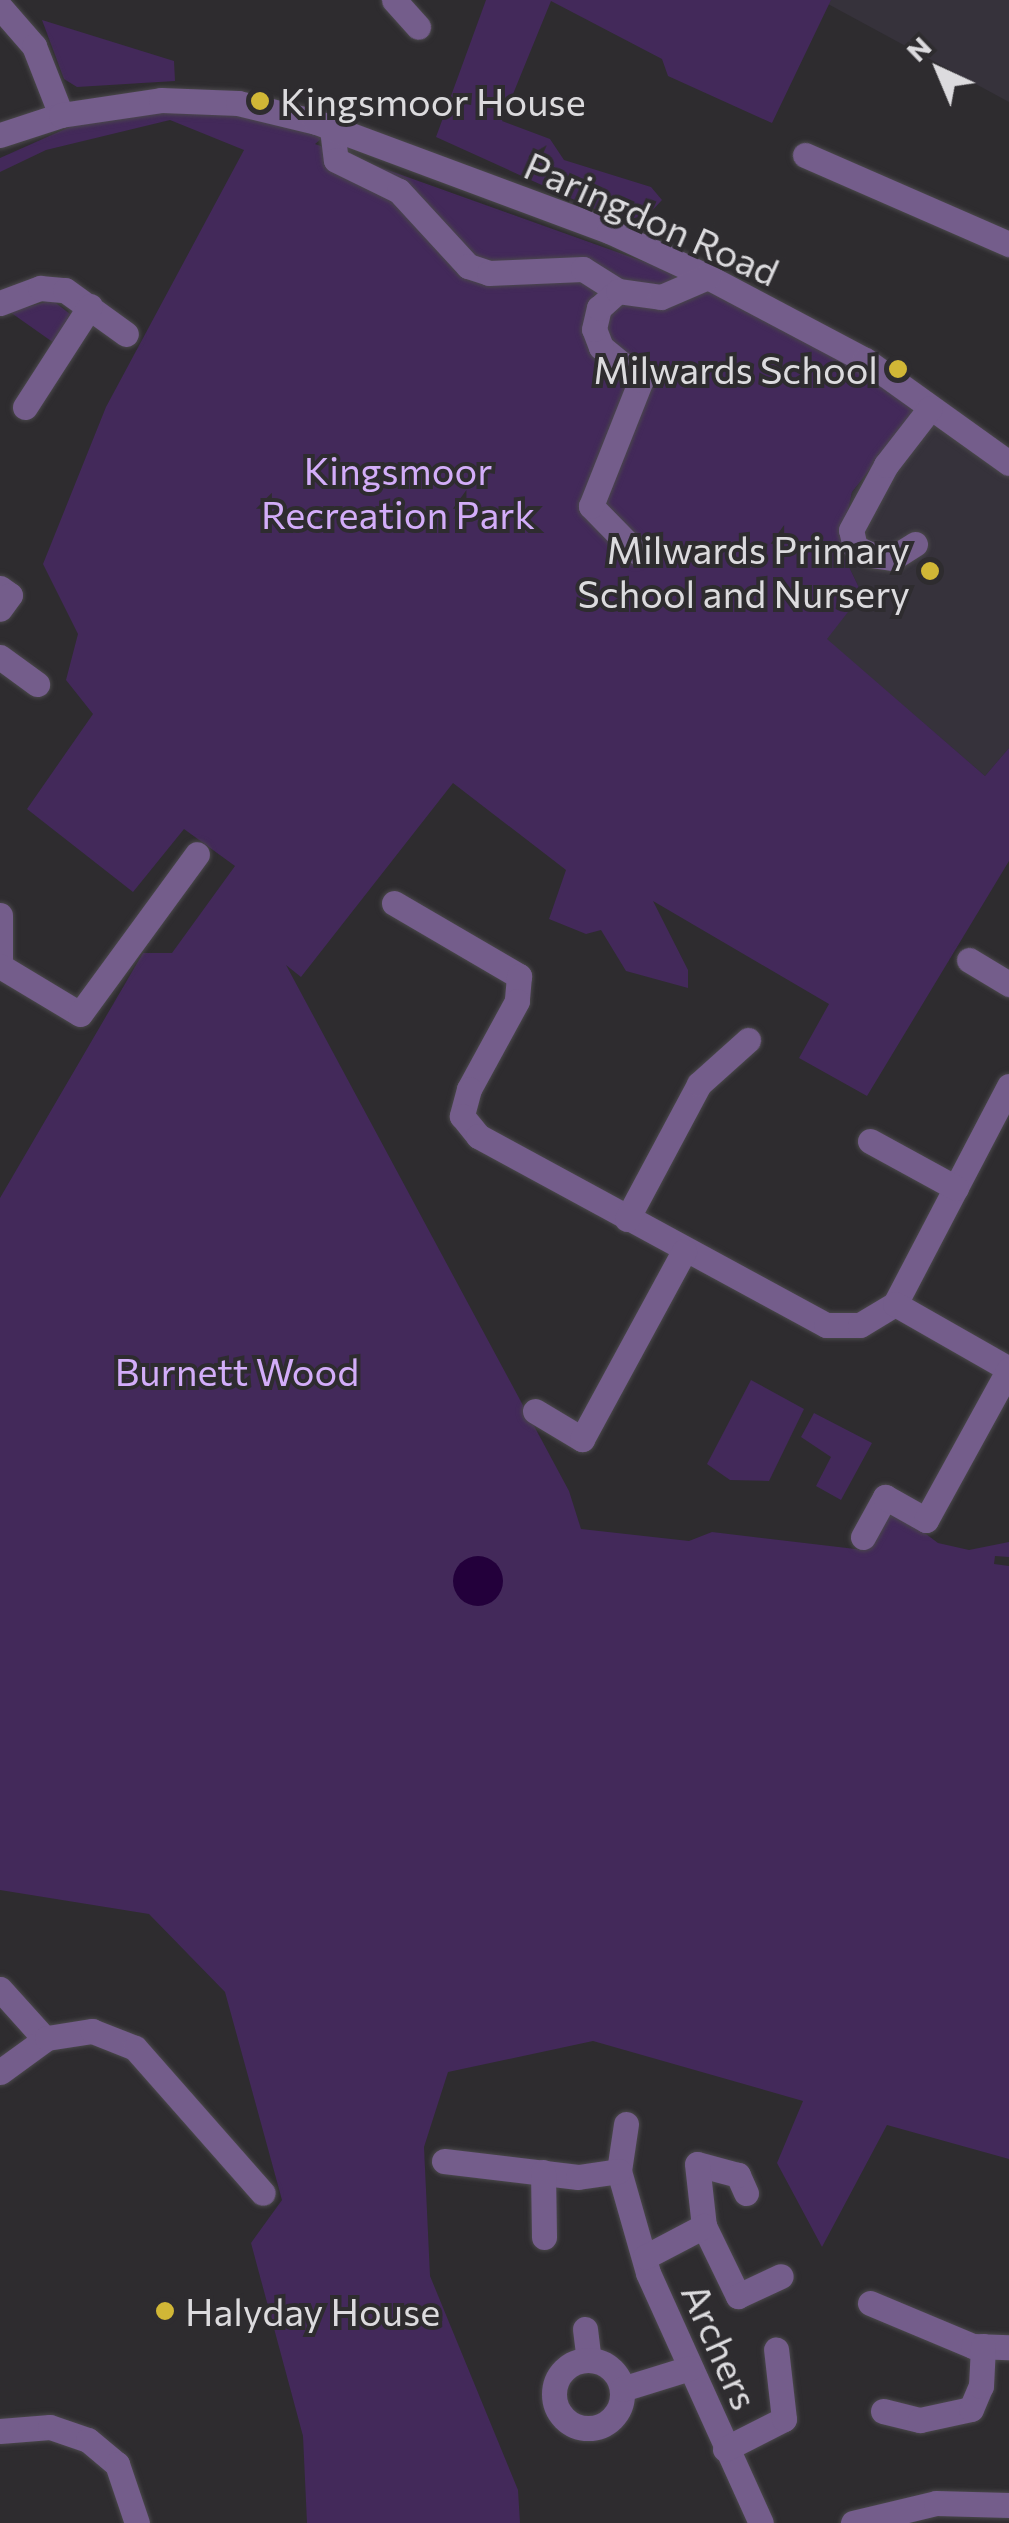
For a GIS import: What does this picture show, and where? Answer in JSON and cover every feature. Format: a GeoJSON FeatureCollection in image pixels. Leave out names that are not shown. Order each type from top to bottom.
{"type":"FeatureCollection","features":[{"type":"Feature","properties":{"kind":"street"},"geometry":{"type":"LineString","coordinates":[[394,0],[418,27]]}},
{"type":"Feature","properties":{"kind":"street"},"geometry":{"type":"LineString","coordinates":[[0,8],[34,46],[61,115]]}},
{"type":"Feature","properties":{"kind":"street","name":"Paringdon Road"},"geometry":{"type":"LineString","coordinates":[[0,135],[61,115],[160,100],[238,103],[332,128],[609,231],[708,277],[865,360],[1009,463]]}},
{"type":"Feature","properties":{"kind":"street"},"geometry":{"type":"LineString","coordinates":[[332,128],[336,160],[399,190],[468,266],[489,273],[583,269],[618,291],[661,298],[708,277]]}},
{"type":"Feature","properties":{"kind":"street"},"geometry":{"type":"LineString","coordinates":[[805,154],[1009,244]]}},
{"type":"Feature","properties":{"kind":"street"},"geometry":{"type":"LineString","coordinates":[[0,303],[40,288],[66,290],[126,334]]}},
{"type":"Feature","properties":{"kind":"street"},"geometry":{"type":"LineString","coordinates":[[618,291],[599,308],[594,329],[602,348],[641,380],[591,506],[635,550]]}},
{"type":"Feature","properties":{"kind":"street"},"geometry":{"type":"LineString","coordinates":[[25,407],[90,306]]}},
{"type":"Feature","properties":{"kind":"street"},"geometry":{"type":"LineString","coordinates":[[915,544],[893,558],[872,555],[855,547],[851,530],[886,466],[930,408]]}},
{"type":"Feature","properties":{"kind":"street"},"geometry":{"type":"LineString","coordinates":[[0,588],[10,595],[0,609]]}},
{"type":"Feature","properties":{"kind":"street"},"geometry":{"type":"LineString","coordinates":[[0,657],[37,684]]}},
{"type":"Feature","properties":{"kind":"street"},"geometry":{"type":"LineString","coordinates":[[0,915],[0,966],[80,1014],[197,854]]}},
{"type":"Feature","properties":{"kind":"street"},"geometry":{"type":"LineString","coordinates":[[394,903],[519,976],[517,1001],[469,1090],[462,1116],[478,1136],[684,1252],[826,1325],[860,1325],[895,1304],[1007,1096]]}},
{"type":"Feature","properties":{"kind":"street"},"geometry":{"type":"LineString","coordinates":[[969,960],[1009,984]]}},
{"type":"Feature","properties":{"kind":"street"},"geometry":{"type":"LineString","coordinates":[[627,1219],[699,1084],[748,1040]]}},
{"type":"Feature","properties":{"kind":"street"},"geometry":{"type":"LineString","coordinates":[[870,1141],[956,1188]]}},
{"type":"Feature","properties":{"kind":"street"},"geometry":{"type":"LineString","coordinates":[[535,1411],[582,1439],[684,1252]]}},
{"type":"Feature","properties":{"kind":"street"},"geometry":{"type":"LineString","coordinates":[[863,1537],[885,1497],[926,1520],[1009,1369],[895,1304]]}},
{"type":"Feature","properties":{"kind":"street"},"geometry":{"type":"LineString","coordinates":[[0,1989],[46,2040]]}},
{"type":"Feature","properties":{"kind":"street"},"geometry":{"type":"LineString","coordinates":[[0,2072],[46,2040],[92,2030],[134,2048],[262,2193]]}},
{"type":"Feature","properties":{"kind":"street"},"geometry":{"type":"LineString","coordinates":[[626,2124],[619,2171],[645,2257]]}},
{"type":"Feature","properties":{"kind":"street"},"geometry":{"type":"LineString","coordinates":[[444,2162],[578,2177],[619,2171]]}},
{"type":"Feature","properties":{"kind":"street","name":"Archers"},"geometry":{"type":"LineString","coordinates":[[746,2193],[738,2174],[697,2164],[704,2226],[738,2296],[781,2276]]}},
{"type":"Feature","properties":{"kind":"street"},"geometry":{"type":"LineString","coordinates":[[542,2172],[544,2237]]}},
{"type":"Feature","properties":{"kind":"street","name":"Archers"},"geometry":{"type":"LineString","coordinates":[[704,2226],[645,2257],[725,2449],[761,2523]]}},
{"type":"Feature","properties":{"kind":"street"},"geometry":{"type":"LineString","coordinates":[[870,2303],[924,2312],[1002,2343],[972,2409],[920,2420],[883,2412]]}},
{"type":"Feature","properties":{"kind":"street"},"geometry":{"type":"LineString","coordinates":[[585,2328],[589,2360]]}},
{"type":"Feature","properties":{"kind":"street"},"geometry":{"type":"LineString","coordinates":[[725,2449],[784,2418],[776,2349]]}},
{"type":"Feature","properties":{"kind":"street"},"geometry":{"type":"LineString","coordinates":[[589,2360],[610,2368],[622,2389],[618,2410],[603,2425],[582,2428],[563,2418],[554,2398],[559,2376],[589,2360]]}},
{"type":"Feature","properties":{"kind":"street"},"geometry":{"type":"LineString","coordinates":[[622,2389],[690,2368]]}},
{"type":"Feature","properties":{"kind":"street"},"geometry":{"type":"LineString","coordinates":[[0,2431],[50,2427],[88,2440],[117,2464],[137,2523]]}},
{"type":"Feature","properties":{"kind":"street"},"geometry":{"type":"LineString","coordinates":[[853,2523],[1009,2505]]}},
{"type":"Feature","properties":{"kind":"shaded area"},"geometry":{"type":"Polygon","coordinates":[[[831,0],[1009,0],[1009,102],[828,4],[831,0]]]}},
{"type":"Feature","properties":{"kind":"shaded area","name":"Milwards Primary School and Nursery"},"geometry":{"type":"Polygon","coordinates":[[[918,409],[1009,467],[1009,748],[985,776],[826,639],[862,594],[840,548],[852,492],[918,409]]]}},
{"type":"Feature","properties":{"kind":"shaded area"},"geometry":{"type":"Polygon","coordinates":[[[478,1556],[496,1563],[503,1581],[496,1599],[478,1606],[460,1599],[453,1581],[460,1563],[478,1556]]]}},
{"type":"Feature","properties":{"kind":"green space"},"geometry":{"type":"Polygon","coordinates":[[[486,0],[831,0],[772,123],[668,76],[662,59],[551,1],[502,121],[550,139],[564,160],[651,187],[662,200],[648,215],[621,221],[436,137],[486,0]]]}},
{"type":"Feature","properties":{"kind":"green space"},"geometry":{"type":"Polygon","coordinates":[[[42,20],[174,61],[175,81],[77,87],[64,79],[42,20]]]}},
{"type":"Feature","properties":{"kind":"green space"},"geometry":{"type":"Polygon","coordinates":[[[177,107],[282,123],[322,138],[315,144],[684,276],[885,381],[918,409],[852,492],[840,548],[862,594],[827,639],[985,776],[1009,748],[1009,861],[867,1096],[799,1058],[829,1004],[653,901],[688,970],[688,988],[626,971],[601,930],[586,934],[549,919],[566,870],[453,783],[301,977],[286,965],[569,1491],[581,1529],[689,1541],[712,1532],[864,1550],[894,1510],[938,1543],[969,1550],[1009,1542],[1009,1557],[995,1556],[994,1564],[1009,1566],[1009,2159],[887,2125],[822,2247],[777,2163],[803,2101],[593,2041],[448,2072],[424,2147],[430,2276],[518,2490],[520,2523],[307,2523],[303,2436],[251,2243],[282,2200],[225,1992],[149,1914],[0,1890],[0,1198],[143,953],[172,953],[235,866],[184,829],[133,892],[27,809],[93,714],[66,680],[78,634],[43,564],[106,407],[244,150],[170,120],[46,150],[0,172],[0,158],[83,121],[177,107]]]}},
{"type":"Feature","properties":{"kind":"green space"},"geometry":{"type":"Polygon","coordinates":[[[52,300],[70,314],[54,343],[10,312],[52,300]]]}},
{"type":"Feature","properties":{"kind":"green space"},"geometry":{"type":"Polygon","coordinates":[[[751,1380],[804,1409],[769,1481],[730,1480],[707,1464],[751,1380]]]}},
{"type":"Feature","properties":{"kind":"green space"},"geometry":{"type":"Polygon","coordinates":[[[814,1413],[872,1443],[841,1500],[816,1486],[831,1457],[801,1437],[814,1413]]]}},
{"type":"Feature","properties":{"kind":"place","name":"Kingsmoor House"},"geometry":{"type":"Point","coordinates":[260,101]}},
{"type":"Feature","properties":{"kind":"place","name":"Milwards School"},"geometry":{"type":"Point","coordinates":[898,369]}},
{"type":"Feature","properties":{"kind":"place","name":"Milwards Primary School and Nursery"},"geometry":{"type":"Point","coordinates":[930,571]}},
{"type":"Feature","properties":{"kind":"place","name":"Halyday House"},"geometry":{"type":"Point","coordinates":[165,2311]}},
{"type":"Feature","properties":{"kind":"park label","name":"Kingsmoor Recreation Park"},"geometry":{"type":"Point","coordinates":[398,492]}},
{"type":"Feature","properties":{"kind":"park label","name":"Burnett Wood"},"geometry":{"type":"Point","coordinates":[237,1371]}}]}
